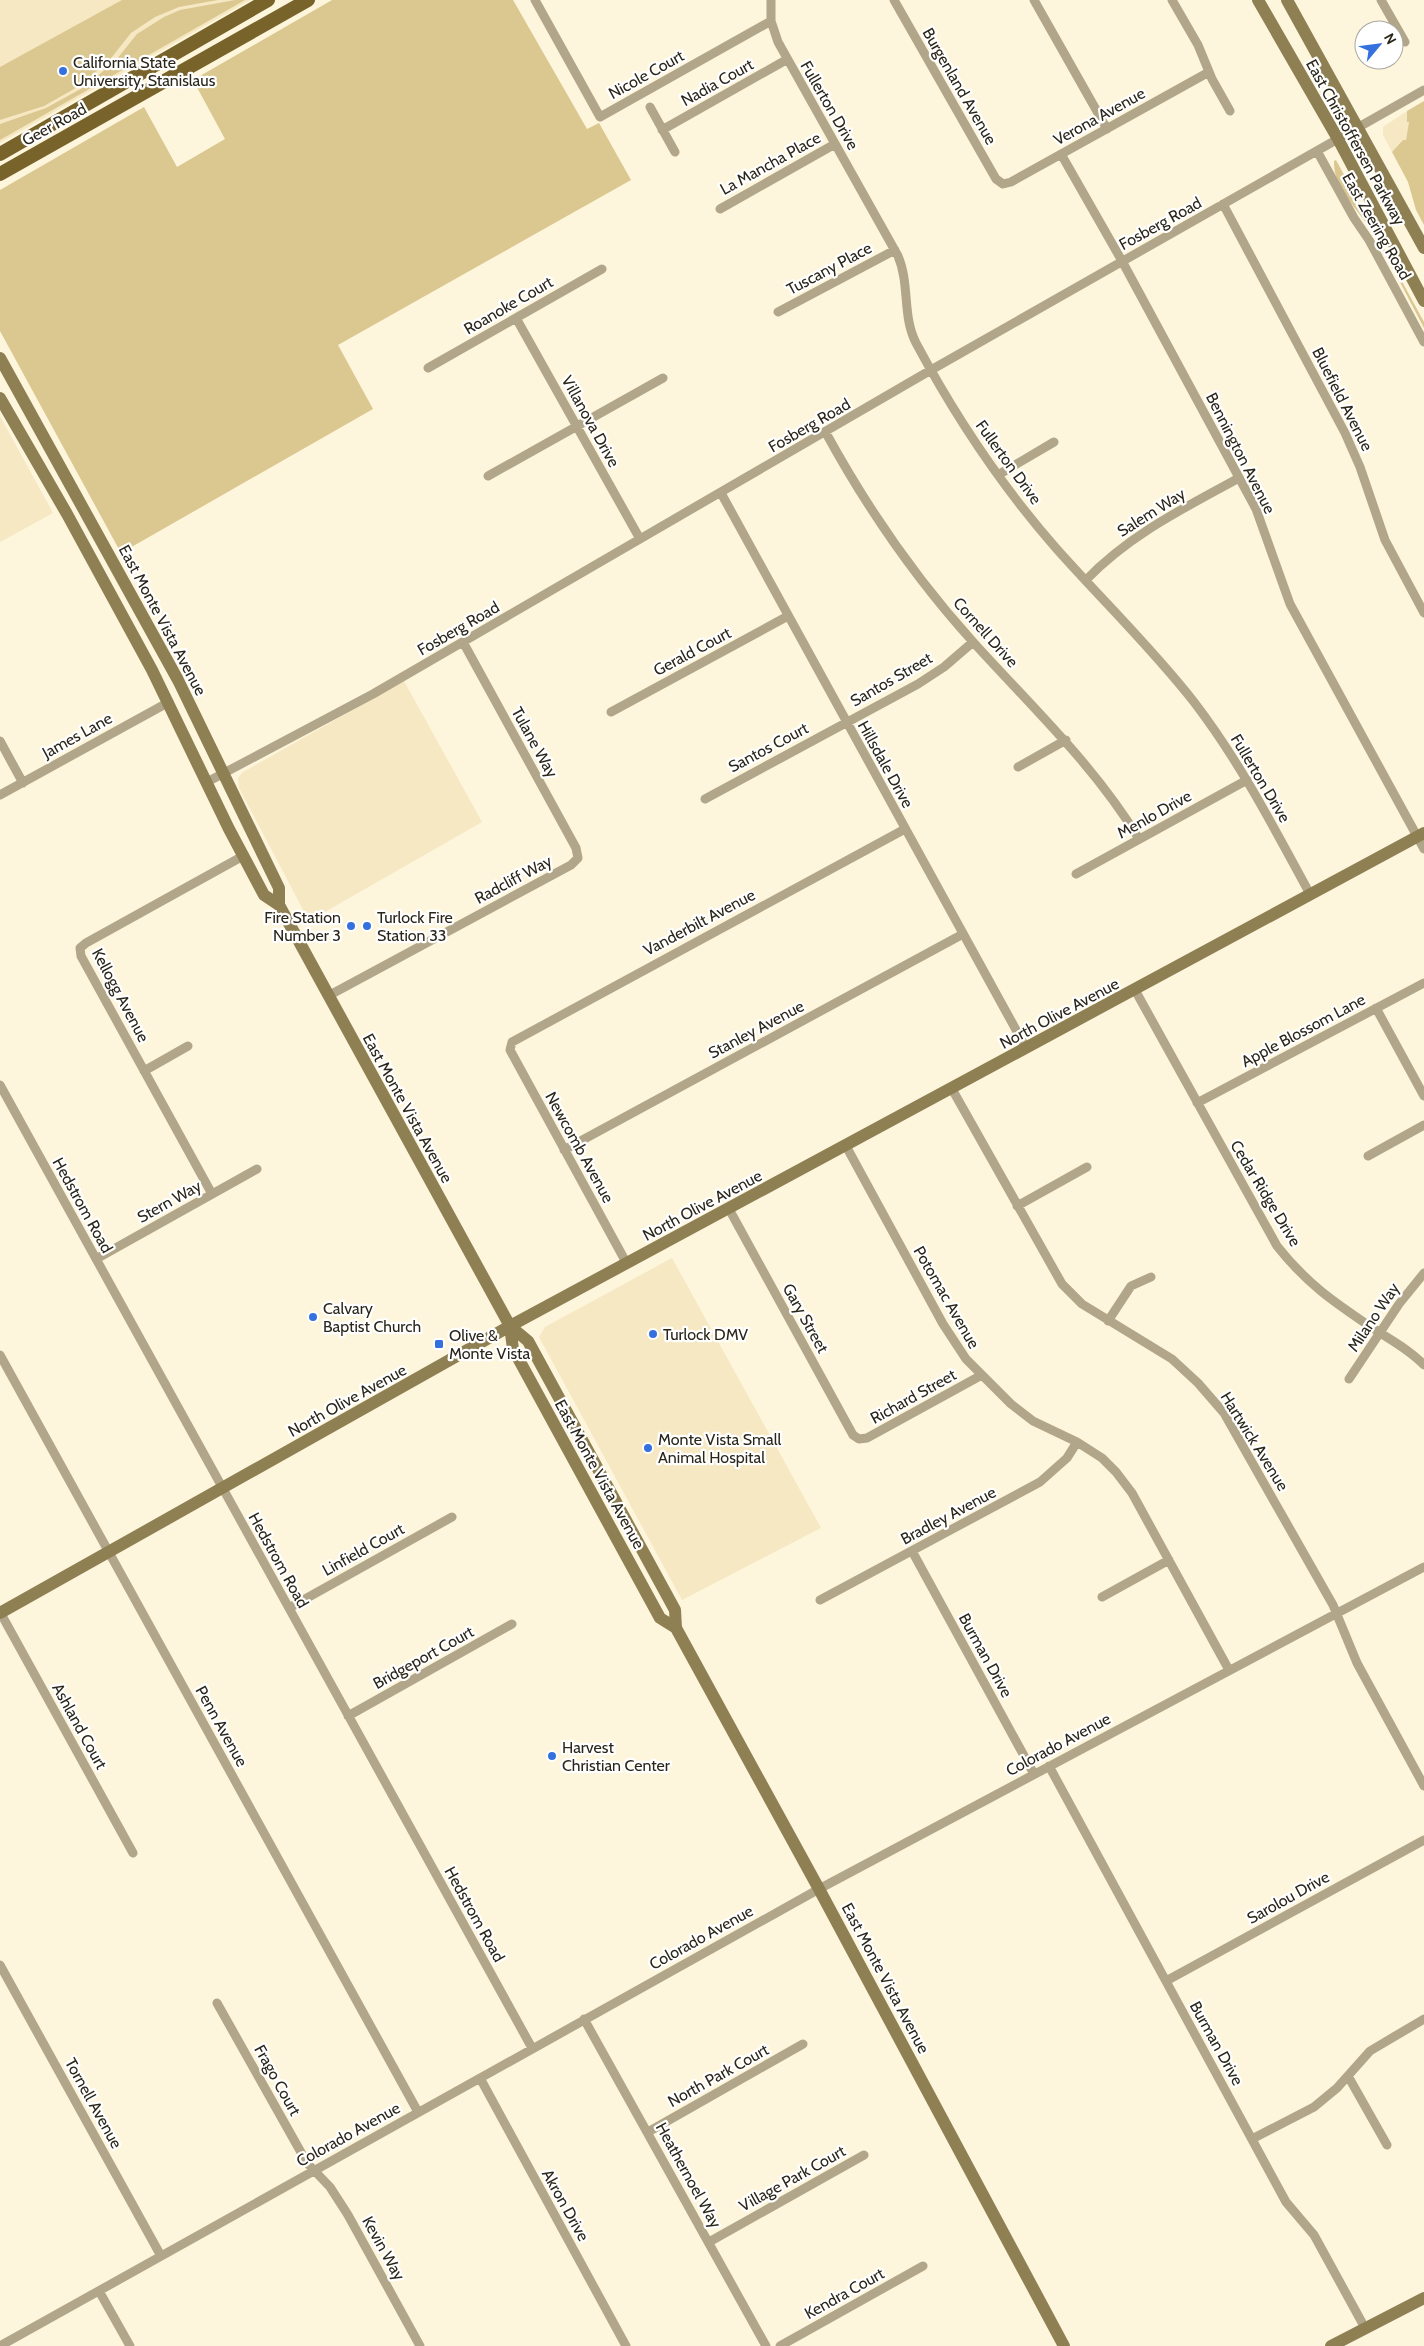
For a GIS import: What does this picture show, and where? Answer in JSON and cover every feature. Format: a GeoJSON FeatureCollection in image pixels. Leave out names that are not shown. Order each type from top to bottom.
{"type":"FeatureCollection","features":[{"type":"Feature","properties":{"kind":"main road","name":"Geer Road"},"geometry":{"type":"LineString","coordinates":[[0,154],[268,0]]}},
{"type":"Feature","properties":{"kind":"main road","name":"Geer Road"},"geometry":{"type":"LineString","coordinates":[[0,174],[308,0]]}},
{"type":"Feature","properties":{"kind":"main road","name":"East Christoffersen Parkway"},"geometry":{"type":"LineString","coordinates":[[1258,0],[1338,139],[1424,300]]}},
{"type":"Feature","properties":{"kind":"main road","name":"East Christoffersen Parkway"},"geometry":{"type":"LineString","coordinates":[[1287,0],[1424,248]]}},
{"type":"Feature","properties":{"kind":"main road","name":"East Monte Vista Avenue"},"geometry":{"type":"LineString","coordinates":[[0,358],[178,680],[279,888],[279,905],[510,1326],[528,1341],[650,1564],[675,1610],[676,1628],[819,1889],[1064,2346]]}},
{"type":"Feature","properties":{"kind":"main road","name":"East Monte Vista Avenue"},"geometry":{"type":"LineString","coordinates":[[0,398],[75,529],[169,702],[264,896],[279,905]]}},
{"type":"Feature","properties":{"kind":"main road","name":"North Olive Avenue"},"geometry":{"type":"LineString","coordinates":[[0,1613],[510,1326],[1420,835]]}},
{"type":"Feature","properties":{"kind":"main road","name":"East Monte Vista Avenue"},"geometry":{"type":"LineString","coordinates":[[510,1326],[513,1349],[660,1618],[676,1628]]}},
{"type":"Feature","properties":{"kind":"main road"},"geometry":{"type":"LineString","coordinates":[[605,1517],[626,1539],[640,1564],[645,1566],[650,1564]]}},
{"type":"Feature","properties":{"kind":"main road"},"geometry":{"type":"LineString","coordinates":[[1331,2346],[1424,2298]]}},
{"type":"Feature","properties":{"kind":"street","name":"Nicole Court"},"geometry":{"type":"LineString","coordinates":[[535,0],[600,117],[772,21]]}},
{"type":"Feature","properties":{"kind":"street","name":"Fullerton Drive"},"geometry":{"type":"LineString","coordinates":[[771,0],[772,21],[776,37],[786,60],[895,250],[906,282],[910,329],[931,370],[965,428],[998,475],[1043,533],[1173,676],[1223,742],[1247,780],[1310,894]]}},
{"type":"Feature","properties":{"kind":"street","name":"Burgenland Avenue"},"geometry":{"type":"LineString","coordinates":[[894,0],[996,179],[1003,184]]}},
{"type":"Feature","properties":{"kind":"street"},"geometry":{"type":"LineString","coordinates":[[1034,0],[1107,129]]}},
{"type":"Feature","properties":{"kind":"street"},"geometry":{"type":"LineString","coordinates":[[1172,0],[1198,45],[1209,72],[1230,110]]}},
{"type":"Feature","properties":{"kind":"street"},"geometry":{"type":"LineString","coordinates":[[1381,0],[1405,42]]}},
{"type":"Feature","properties":{"kind":"street","name":"Nadia Court"},"geometry":{"type":"LineString","coordinates":[[662,130],[786,60]]}},
{"type":"Feature","properties":{"kind":"street","name":"Verona Avenue"},"geometry":{"type":"LineString","coordinates":[[1003,184],[1011,182],[1209,72]]}},
{"type":"Feature","properties":{"kind":"street","name":"Fosberg Road"},"geometry":{"type":"LineString","coordinates":[[207,782],[373,694],[931,370],[1424,90]]}},
{"type":"Feature","properties":{"kind":"street"},"geometry":{"type":"LineString","coordinates":[[650,107],[674,152]]}},
{"type":"Feature","properties":{"kind":"street","name":"La Mancha Place"},"geometry":{"type":"LineString","coordinates":[[720,209],[835,144]]}},
{"type":"Feature","properties":{"kind":"street","name":"East Zeering Road"},"geometry":{"type":"LineString","coordinates":[[1317,151],[1357,223],[1369,240],[1424,342]]}},
{"type":"Feature","properties":{"kind":"street","name":"Bennington Avenue"},"geometry":{"type":"LineString","coordinates":[[1061,154],[1122,261],[1256,509],[1290,604],[1420,835],[1424,849]]}},
{"type":"Feature","properties":{"kind":"street","name":"Bluefield Avenue"},"geometry":{"type":"LineString","coordinates":[[1223,204],[1345,432],[1360,467],[1381,531],[1424,613]]}},
{"type":"Feature","properties":{"kind":"street","name":"Tuscany Place"},"geometry":{"type":"LineString","coordinates":[[778,312],[895,250]]}},
{"type":"Feature","properties":{"kind":"street","name":"Roanoke Court"},"geometry":{"type":"LineString","coordinates":[[428,368],[602,269]]}},
{"type":"Feature","properties":{"kind":"street","name":"Villanova Drive"},"geometry":{"type":"LineString","coordinates":[[516,318],[640,539]]}},
{"type":"Feature","properties":{"kind":"street"},"geometry":{"type":"LineString","coordinates":[[488,476],[663,378]]}},
{"type":"Feature","properties":{"kind":"street","name":"Cornell Drive"},"geometry":{"type":"LineString","coordinates":[[826,432],[889,537],[973,642],[1066,740],[1139,839]]}},
{"type":"Feature","properties":{"kind":"street"},"geometry":{"type":"LineString","coordinates":[[998,475],[1054,442]]}},
{"type":"Feature","properties":{"kind":"street","name":"Salem Way"},"geometry":{"type":"LineString","coordinates":[[1086,580],[1111,557],[1146,530],[1239,478]]}},
{"type":"Feature","properties":{"kind":"street","name":"Hillsdale Drive"},"geometry":{"type":"LineString","coordinates":[[721,493],[1026,1048]]}},
{"type":"Feature","properties":{"kind":"street","name":"Gerald Court"},"geometry":{"type":"LineString","coordinates":[[611,712],[788,616]]}},
{"type":"Feature","properties":{"kind":"street","name":"Tulane Way"},"geometry":{"type":"LineString","coordinates":[[463,642],[576,848],[578,858]]}},
{"type":"Feature","properties":{"kind":"street","name":"Santos Street"},"geometry":{"type":"LineString","coordinates":[[846,722],[928,678],[973,642]]}},
{"type":"Feature","properties":{"kind":"street","name":"James Lane"},"geometry":{"type":"LineString","coordinates":[[0,795],[169,702]]}},
{"type":"Feature","properties":{"kind":"street","name":"Santos Court"},"geometry":{"type":"LineString","coordinates":[[704,799],[846,722]]}},
{"type":"Feature","properties":{"kind":"street"},"geometry":{"type":"LineString","coordinates":[[1018,767],[1066,740]]}},
{"type":"Feature","properties":{"kind":"street"},"geometry":{"type":"LineString","coordinates":[[0,741],[23,783]]}},
{"type":"Feature","properties":{"kind":"street","name":"Menlo Drive"},"geometry":{"type":"LineString","coordinates":[[1076,874],[1247,780]]}},
{"type":"Feature","properties":{"kind":"street","name":"Vanderbilt Avenue"},"geometry":{"type":"LineString","coordinates":[[510,1044],[514,1040],[904,829]]}},
{"type":"Feature","properties":{"kind":"street","name":"Kellogg Avenue"},"geometry":{"type":"LineString","coordinates":[[212,1194],[81,956],[80,948],[86,942],[243,856]]}},
{"type":"Feature","properties":{"kind":"street","name":"Radcliff Way"},"geometry":{"type":"LineString","coordinates":[[328,996],[571,865],[578,858]]}},
{"type":"Feature","properties":{"kind":"street","name":"Stanley Avenue"},"geometry":{"type":"LineString","coordinates":[[564,1150],[963,934]]}},
{"type":"Feature","properties":{"kind":"street","name":"Apple Blossom Lane"},"geometry":{"type":"LineString","coordinates":[[1197,1103],[1424,982]]}},
{"type":"Feature","properties":{"kind":"street","name":"Cedar Ridge Drive"},"geometry":{"type":"LineString","coordinates":[[1135,990],[1277,1246],[1291,1263],[1323,1294],[1424,1365]]}},
{"type":"Feature","properties":{"kind":"street"},"geometry":{"type":"LineString","coordinates":[[1376,1008],[1424,1096]]}},
{"type":"Feature","properties":{"kind":"street","name":"Newcomb Avenue"},"geometry":{"type":"LineString","coordinates":[[510,1044],[510,1050],[627,1264]]}},
{"type":"Feature","properties":{"kind":"street"},"geometry":{"type":"LineString","coordinates":[[144,1071],[188,1046]]}},
{"type":"Feature","properties":{"kind":"street","name":"Hedstrom Road"},"geometry":{"type":"LineString","coordinates":[[0,1086],[532,2048]]}},
{"type":"Feature","properties":{"kind":"street","name":"Hartwick Avenue"},"geometry":{"type":"LineString","coordinates":[[952,1089],[1062,1284],[1082,1304],[1172,1358],[1212,1398],[1251,1459],[1337,1614],[1353,1656],[1424,1786]]}},
{"type":"Feature","properties":{"kind":"street"},"geometry":{"type":"LineString","coordinates":[[1368,1156],[1424,1125]]}},
{"type":"Feature","properties":{"kind":"street","name":"Potomac Avenue"},"geometry":{"type":"LineString","coordinates":[[846,1146],[943,1324],[960,1351],[980,1376],[1010,1404],[1033,1421],[1077,1442],[1102,1458],[1124,1482],[1229,1670]]}},
{"type":"Feature","properties":{"kind":"street"},"geometry":{"type":"LineString","coordinates":[[1017,1206],[1087,1168]]}},
{"type":"Feature","properties":{"kind":"street","name":"Stern Way"},"geometry":{"type":"LineString","coordinates":[[96,1259],[257,1169]]}},
{"type":"Feature","properties":{"kind":"street","name":"Gary Street"},"geometry":{"type":"LineString","coordinates":[[729,1209],[853,1435],[859,1439]]}},
{"type":"Feature","properties":{"kind":"street","name":"Milano Way"},"geometry":{"type":"LineString","coordinates":[[1349,1379],[1411,1286],[1424,1273]]}},
{"type":"Feature","properties":{"kind":"street"},"geometry":{"type":"LineString","coordinates":[[1108,1321],[1132,1286],[1151,1278]]}},
{"type":"Feature","properties":{"kind":"street","name":"Penn Avenue"},"geometry":{"type":"LineString","coordinates":[[0,1355],[418,2112]]}},
{"type":"Feature","properties":{"kind":"street","name":"Richard Street"},"geometry":{"type":"LineString","coordinates":[[859,1439],[867,1438],[980,1376]]}},
{"type":"Feature","properties":{"kind":"street","name":"Bradley Avenue"},"geometry":{"type":"LineString","coordinates":[[820,1600],[1040,1482],[1067,1458],[1077,1442]]}},
{"type":"Feature","properties":{"kind":"street","name":"Linfield Court"},"geometry":{"type":"LineString","coordinates":[[289,1608],[452,1517]]}},
{"type":"Feature","properties":{"kind":"street","name":"Burman Drive"},"geometry":{"type":"LineString","coordinates":[[912,1551],[1034,1774]]}},
{"type":"Feature","properties":{"kind":"street"},"geometry":{"type":"LineString","coordinates":[[1102,1597],[1169,1560]]}},
{"type":"Feature","properties":{"kind":"street","name":"Colorado Avenue"},"geometry":{"type":"LineString","coordinates":[[0,2346],[819,1889],[1424,1567]]}},
{"type":"Feature","properties":{"kind":"street","name":"Ashland Court"},"geometry":{"type":"LineString","coordinates":[[0,1613],[133,1853]]}},
{"type":"Feature","properties":{"kind":"street","name":"Bridgeport Court"},"geometry":{"type":"LineString","coordinates":[[348,1716],[512,1624]]}},
{"type":"Feature","properties":{"kind":"street","name":"Burman Drive"},"geometry":{"type":"LineString","coordinates":[[1049,1766],[1289,2206],[1314,2235],[1365,2328]]}},
{"type":"Feature","properties":{"kind":"street","name":"Sarolou Drive"},"geometry":{"type":"LineString","coordinates":[[1166,1981],[1424,1840]]}},
{"type":"Feature","properties":{"kind":"street","name":"Tornell Avenue"},"geometry":{"type":"LineString","coordinates":[[0,1964],[161,2256]]}},
{"type":"Feature","properties":{"kind":"street","name":"Frago Court"},"geometry":{"type":"LineString","coordinates":[[217,2003],[307,2163],[314,2170]]}},
{"type":"Feature","properties":{"kind":"street","name":"Heathernoel Way"},"geometry":{"type":"LineString","coordinates":[[584,2019],[766,2346]]}},
{"type":"Feature","properties":{"kind":"street"},"geometry":{"type":"LineString","coordinates":[[1252,2139],[1314,2107],[1348,2076],[1370,2051],[1424,2019]]}},
{"type":"Feature","properties":{"kind":"street","name":"North Park Court"},"geometry":{"type":"LineString","coordinates":[[648,2132],[803,2044]]}},
{"type":"Feature","properties":{"kind":"street"},"geometry":{"type":"LineString","coordinates":[[1348,2076],[1387,2145]]}},
{"type":"Feature","properties":{"kind":"street","name":"Akron Drive"},"geometry":{"type":"LineString","coordinates":[[480,2078],[626,2346]]}},
{"type":"Feature","properties":{"kind":"street","name":"Village Park Court"},"geometry":{"type":"LineString","coordinates":[[709,2242],[864,2155]]}},
{"type":"Feature","properties":{"kind":"street","name":"Kevin Way"},"geometry":{"type":"LineString","coordinates":[[314,2170],[330,2187],[348,2215],[420,2346]]}},
{"type":"Feature","properties":{"kind":"street","name":"Kendra Court"},"geometry":{"type":"LineString","coordinates":[[780,2346],[923,2266]]}},
{"type":"Feature","properties":{"kind":"street"},"geometry":{"type":"LineString","coordinates":[[99,2291],[130,2346]]}},
{"type":"Feature","properties":{"kind":"shaded area","name":"California State University, Stanislaus"},"geometry":{"type":"Polygon","coordinates":[[[0,0],[250,0],[0,143],[0,0]]]}},
{"type":"Feature","properties":{"kind":"shaded area"},"geometry":{"type":"Polygon","coordinates":[[[122,0],[218,0],[179,7],[155,17],[131,33],[108,62],[74,89],[44,106],[0,120],[0,67],[122,0]]]}},
{"type":"Feature","properties":{"kind":"shaded area"},"geometry":{"type":"Polygon","coordinates":[[[235,0],[245,0],[0,140],[0,124],[46,108],[86,86],[116,60],[137,34],[164,17],[180,10],[235,0]]]}},
{"type":"Feature","properties":{"kind":"shaded area"},"geometry":{"type":"Polygon","coordinates":[[[332,0],[513,0],[587,129],[599,123],[631,180],[338,345],[373,409],[121,553],[0,331],[0,190],[144,107],[177,167],[225,139],[193,80],[332,0]]]}},
{"type":"Feature","properties":{"kind":"shaded area"},"geometry":{"type":"Polygon","coordinates":[[[1424,101],[1424,225],[1416,210],[1408,182],[1392,152],[1403,140],[1406,140],[1409,122],[1407,122],[1407,111],[1424,101]]]}},
{"type":"Feature","properties":{"kind":"shaded area"},"geometry":{"type":"Polygon","coordinates":[[[1407,111],[1407,121],[1409,122],[1406,141],[1403,140],[1392,152],[1383,135],[1383,127],[1407,111]]]}},
{"type":"Feature","properties":{"kind":"shaded area"},"geometry":{"type":"Polygon","coordinates":[[[1336,160],[1424,322],[1424,328],[1379,244],[1342,190],[1335,171],[1334,161],[1336,160]]]}},
{"type":"Feature","properties":{"kind":"shaded area"},"geometry":{"type":"Polygon","coordinates":[[[0,416],[53,513],[0,542],[0,416]]]}},
{"type":"Feature","properties":{"kind":"shaded area"},"geometry":{"type":"Polygon","coordinates":[[[404,681],[482,822],[309,921],[239,788],[238,778],[243,772],[404,681]]]}},
{"type":"Feature","properties":{"kind":"shaded area"},"geometry":{"type":"Polygon","coordinates":[[[672,1258],[821,1528],[682,1600],[539,1337],[545,1327],[672,1258]]]}},
{"type":"Feature","properties":{"kind":"place","name":"California State University, Stanislaus"},"geometry":{"type":"Point","coordinates":[63,71]}},
{"type":"Feature","properties":{"kind":"place","name":"Fire Station Number 3"},"geometry":{"type":"Point","coordinates":[351,926]}},
{"type":"Feature","properties":{"kind":"place","name":"Turlock Fire Station 33"},"geometry":{"type":"Point","coordinates":[367,926]}},
{"type":"Feature","properties":{"kind":"place","name":"Calvary Baptist Church"},"geometry":{"type":"Point","coordinates":[313,1317]}},
{"type":"Feature","properties":{"kind":"place","name":"Turlock DMV"},"geometry":{"type":"Point","coordinates":[653,1334]}},
{"type":"Feature","properties":{"kind":"place","name":"Olive & Monte Vista"},"geometry":{"type":"Point","coordinates":[439,1344]}},
{"type":"Feature","properties":{"kind":"place","name":"Monte Vista Small Animal Hospital"},"geometry":{"type":"Point","coordinates":[648,1448]}},
{"type":"Feature","properties":{"kind":"place","name":"Harvest Christian Center"},"geometry":{"type":"Point","coordinates":[552,1756]}}]}
